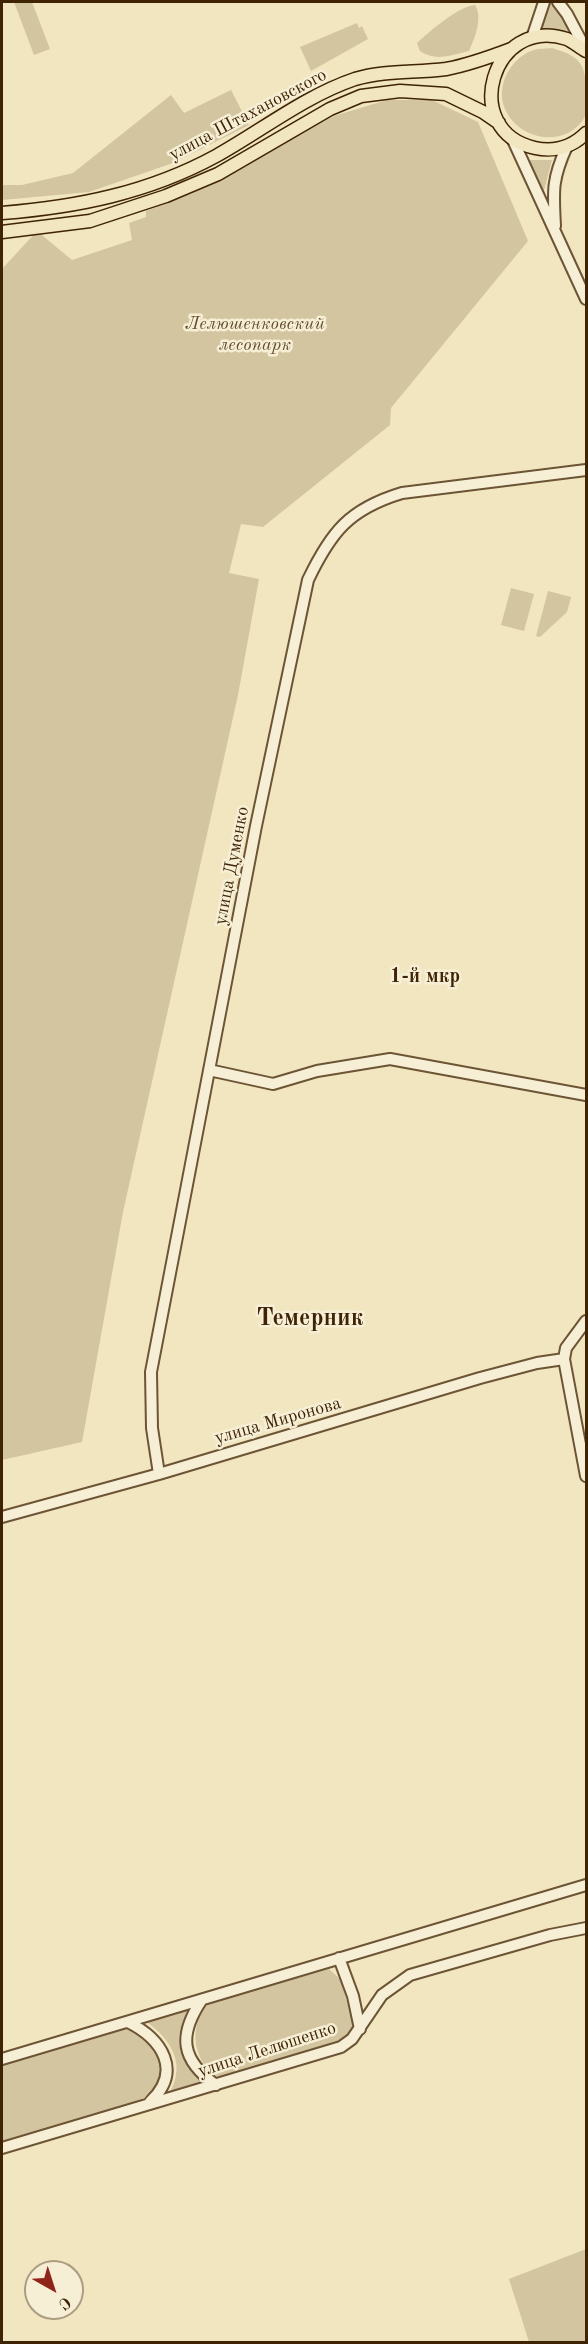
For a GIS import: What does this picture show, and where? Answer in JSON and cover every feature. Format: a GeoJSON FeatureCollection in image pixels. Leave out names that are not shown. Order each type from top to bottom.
{"type":"FeatureCollection","features":[{"type":"Feature","properties":{"kind":"main road"},"geometry":{"type":"LineString","coordinates":[[532,38],[551,36],[568,40],[586,51]]}},
{"type":"Feature","properties":{"kind":"main road","name":"улица Штахановского"},"geometry":{"type":"LineString","coordinates":[[2,213],[94,202],[163,180],[213,157],[325,92],[356,79],[399,71],[446,69],[511,49],[532,38]]}},
{"type":"Feature","properties":{"kind":"main road"},"geometry":{"type":"LineString","coordinates":[[511,49],[498,65],[491,83],[491,104],[499,123],[512,138],[526,146],[544,150],[567,146],[586,134]]}},
{"type":"Feature","properties":{"kind":"main road","name":"улица Штахановского"},"geometry":{"type":"LineString","coordinates":[[2,232],[90,222],[166,196],[218,174],[330,109],[361,96],[400,91],[446,94],[483,112],[499,123]]}},
{"type":"Feature","properties":{"kind":"street"},"geometry":{"type":"LineString","coordinates":[[532,38],[544,2]]}},
{"type":"Feature","properties":{"kind":"street"},"geometry":{"type":"LineString","coordinates":[[558,2],[577,31],[586,51]]}},
{"type":"Feature","properties":{"kind":"street"},"geometry":{"type":"LineString","coordinates":[[512,138],[586,299]]}},
{"type":"Feature","properties":{"kind":"street"},"geometry":{"type":"LineString","coordinates":[[556,232],[553,194],[556,171],[567,146]]}},
{"type":"Feature","properties":{"kind":"street","name":"улица Думенко"},"geometry":{"type":"LineString","coordinates":[[159,1474],[152,1428],[151,1372],[256,826],[308,580],[322,550],[344,522],[376,501],[402,493],[586,470]]}},
{"type":"Feature","properties":{"kind":"street"},"geometry":{"type":"LineString","coordinates":[[209,1070],[273,1084],[317,1071],[390,1059],[586,1095]]}},
{"type":"Feature","properties":{"kind":"street"},"geometry":{"type":"LineString","coordinates":[[586,1321],[566,1348],[564,1359],[586,1476]]}},
{"type":"Feature","properties":{"kind":"street","name":"улица Миронова"},"geometry":{"type":"LineString","coordinates":[[2,1517],[159,1474],[480,1378],[537,1363],[564,1359]]}},
{"type":"Feature","properties":{"kind":"street"},"geometry":{"type":"LineString","coordinates":[[2,2059],[586,1885]]}},
{"type":"Feature","properties":{"kind":"street","name":"улица Лелюшенко"},"geometry":{"type":"LineString","coordinates":[[2,2148],[341,2047],[360,2029],[382,1995],[410,1975],[550,1935],[586,1928]]}},
{"type":"Feature","properties":{"kind":"street"},"geometry":{"type":"LineString","coordinates":[[339,1958],[360,2029]]}},
{"type":"Feature","properties":{"kind":"street"},"geometry":{"type":"LineString","coordinates":[[201,2001],[189,2019],[185,2038],[188,2052],[199,2071],[216,2085]]}},
{"type":"Feature","properties":{"kind":"street"},"geometry":{"type":"LineString","coordinates":[[128,2022],[155,2039],[163,2051],[167,2066],[164,2086],[147,2104]]}},
{"type":"Feature","properties":{"kind":"green space"},"geometry":{"type":"Polygon","coordinates":[[[14,2],[32,2],[50,49],[34,55],[14,2]]]}},
{"type":"Feature","properties":{"kind":"green space"},"geometry":{"type":"Polygon","coordinates":[[[547,2],[555,2],[574,33],[541,31],[547,2]]]}},
{"type":"Feature","properties":{"kind":"green space"},"geometry":{"type":"Polygon","coordinates":[[[475,5],[478,21],[476,34],[469,51],[438,57],[420,51],[417,43],[429,32],[453,14],[475,5]]]}},
{"type":"Feature","properties":{"kind":"green space"},"geometry":{"type":"Polygon","coordinates":[[[357,23],[359,28],[362,26],[368,39],[311,71],[300,47],[357,23]]]}},
{"type":"Feature","properties":{"kind":"green space"},"geometry":{"type":"Polygon","coordinates":[[[552,48],[571,55],[581,65],[585,78],[586,112],[583,120],[564,135],[541,137],[520,127],[511,119],[502,100],[502,91],[507,74],[518,59],[534,50],[552,48]]]}},
{"type":"Feature","properties":{"kind":"green space"},"geometry":{"type":"Polygon","coordinates":[[[231,90],[249,125],[173,163],[89,192],[2,200],[2,185],[22,185],[73,173],[171,95],[184,113],[231,90]]]}},
{"type":"Feature","properties":{"kind":"green space","name":"Лелюшенковский лесопарк"},"geometry":{"type":"Polygon","coordinates":[[[387,100],[432,100],[478,122],[528,241],[391,408],[390,425],[263,527],[241,524],[229,573],[259,579],[238,695],[123,1212],[82,1442],[2,1460],[2,269],[37,231],[72,260],[132,240],[129,223],[146,217],[146,211],[191,194],[334,116],[387,100]]]}},
{"type":"Feature","properties":{"kind":"green space"},"geometry":{"type":"Polygon","coordinates":[[[529,160],[552,160],[543,194],[529,160]]]}},
{"type":"Feature","properties":{"kind":"green space"},"geometry":{"type":"Polygon","coordinates":[[[511,588],[534,594],[524,631],[501,625],[511,588]]]}},
{"type":"Feature","properties":{"kind":"green space"},"geometry":{"type":"Polygon","coordinates":[[[548,591],[571,597],[567,612],[540,637],[536,636],[548,591]]]}},
{"type":"Feature","properties":{"kind":"green space"},"geometry":{"type":"Polygon","coordinates":[[[329,1969],[341,1980],[354,2028],[352,2033],[339,2044],[222,2078],[212,2073],[205,2065],[196,2045],[196,2033],[201,2012],[208,2003],[329,1969]]]}},
{"type":"Feature","properties":{"kind":"green space"},"geometry":{"type":"Polygon","coordinates":[[[192,2006],[181,2028],[180,2046],[187,2064],[202,2084],[170,2092],[175,2081],[176,2060],[160,2033],[142,2019],[192,2006]]]}},
{"type":"Feature","properties":{"kind":"green space"},"geometry":{"type":"Polygon","coordinates":[[[121,2028],[134,2029],[159,2050],[162,2070],[160,2080],[148,2095],[138,2101],[2,2142],[2,2064],[121,2028]]]}},
{"type":"Feature","properties":{"kind":"green space"},"geometry":{"type":"Polygon","coordinates":[[[586,2249],[586,2342],[529,2342],[509,2279],[586,2249]]]}},
{"type":"Feature","properties":{"kind":"district","name":"1-й мкр"},"geometry":{"type":"Point","coordinates":[425,977]}},
{"type":"Feature","properties":{"kind":"district","name":"Темерник"},"geometry":{"type":"Point","coordinates":[310,1319]}}]}
